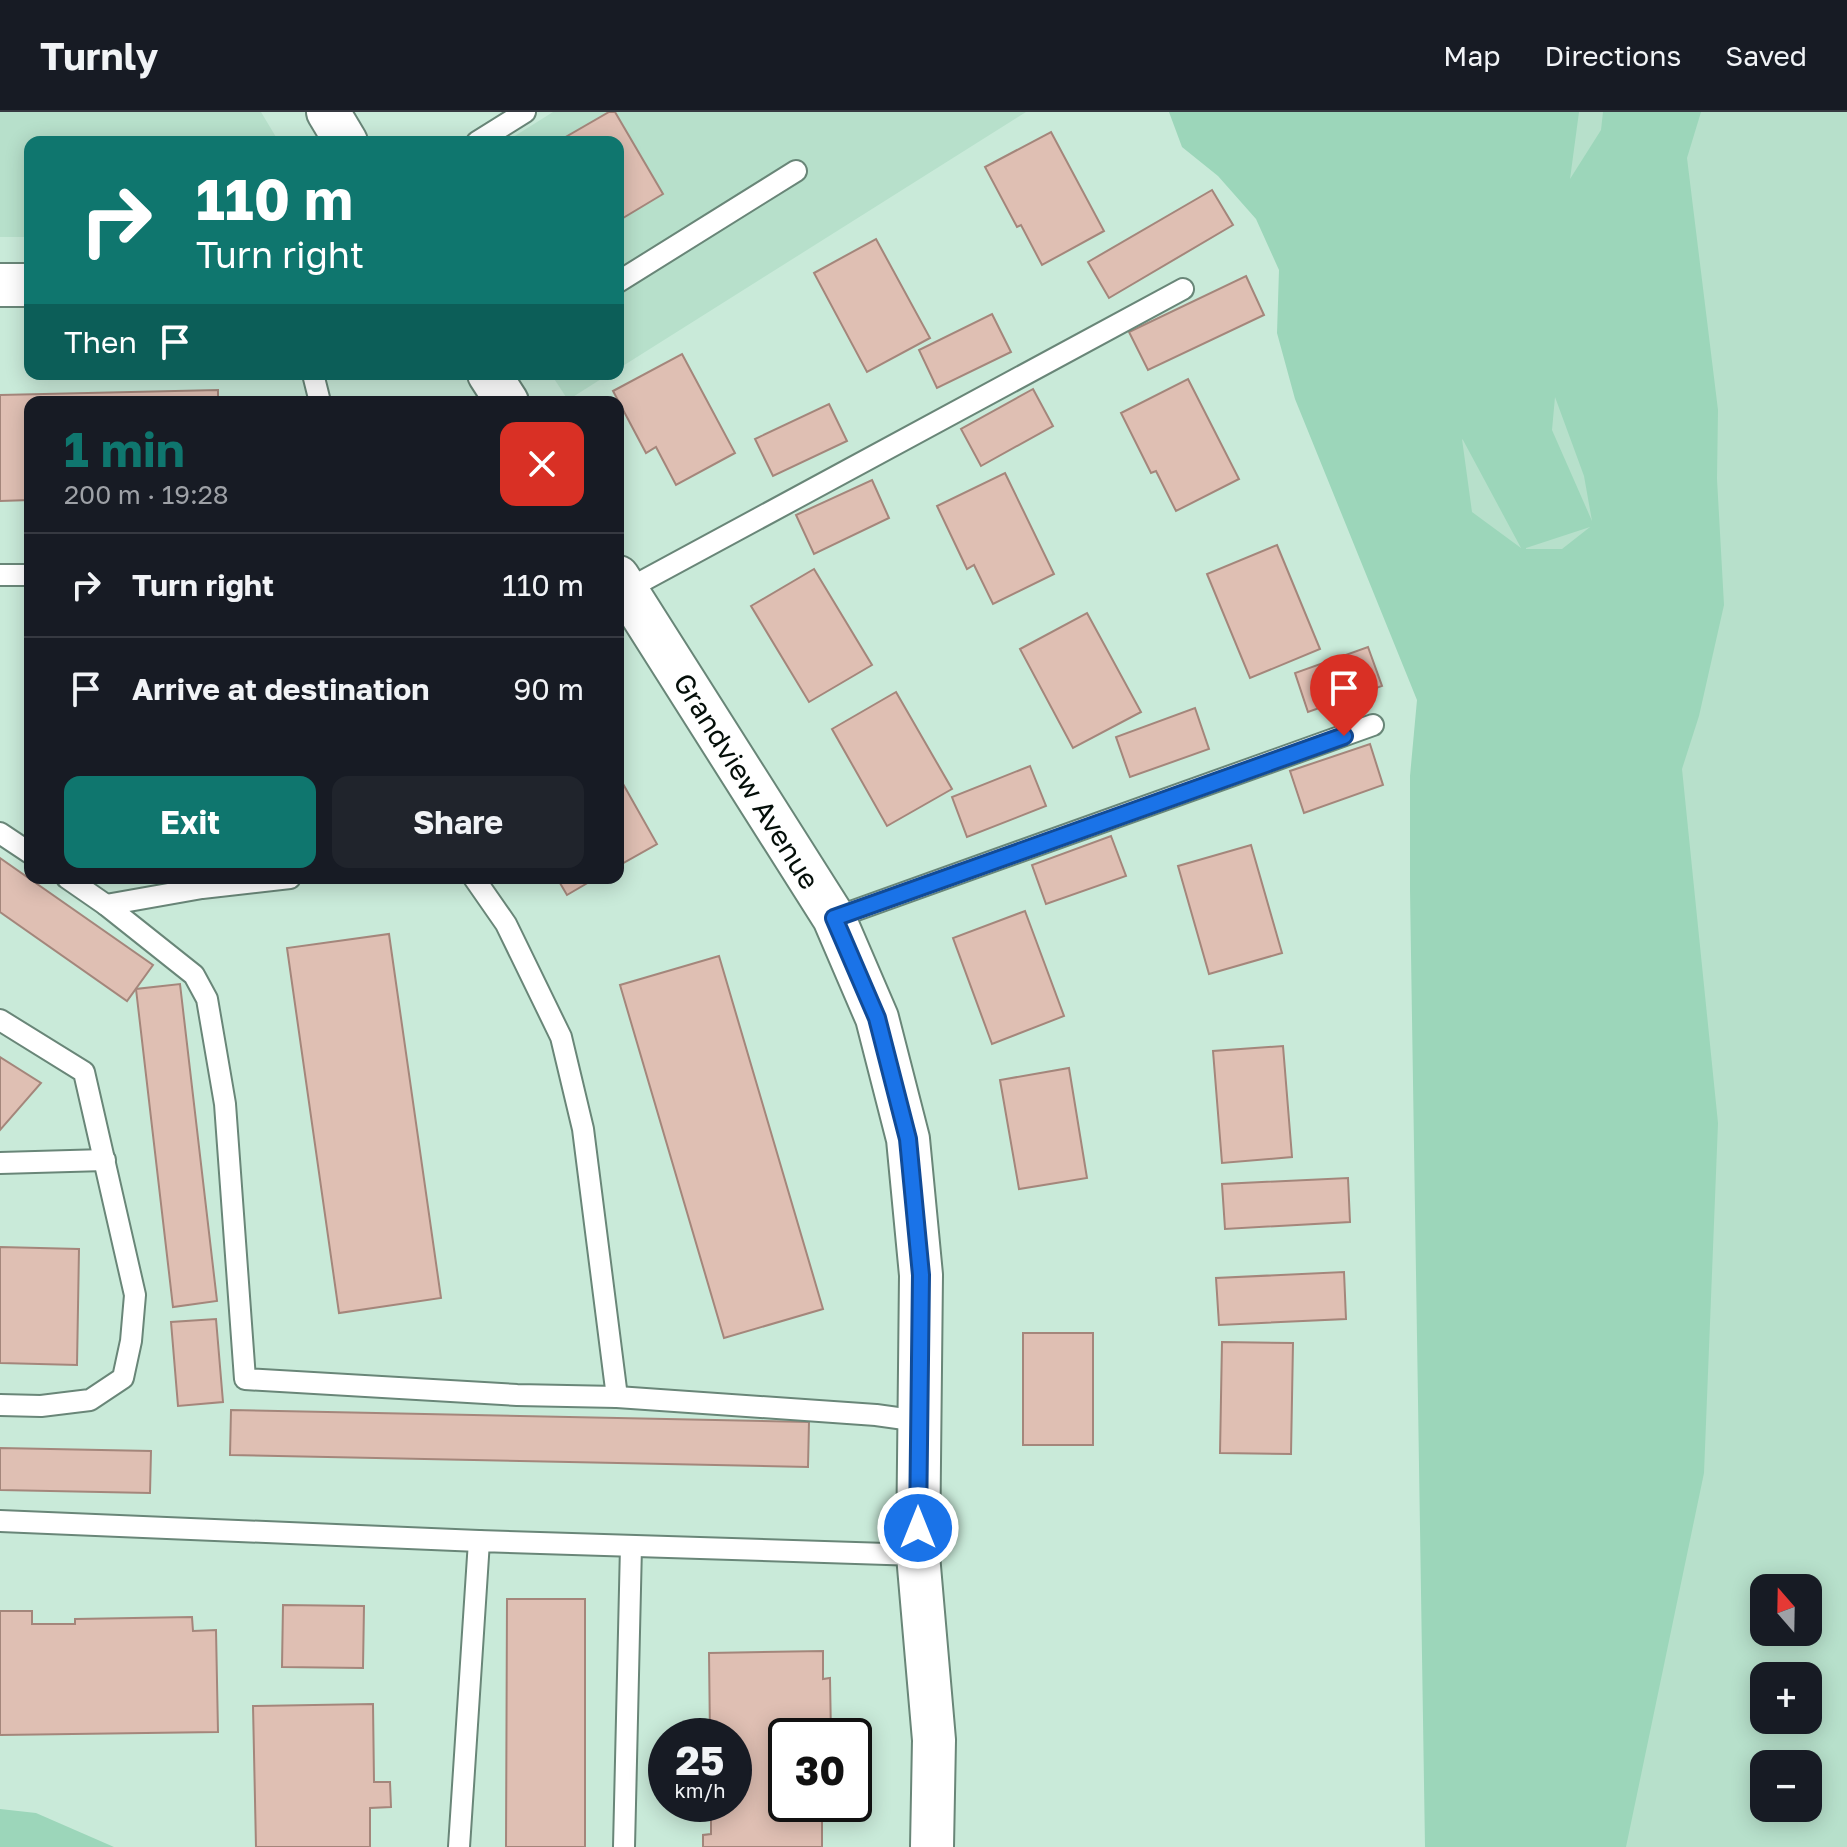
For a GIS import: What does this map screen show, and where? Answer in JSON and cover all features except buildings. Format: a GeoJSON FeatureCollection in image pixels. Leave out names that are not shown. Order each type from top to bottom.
{"type":"FeatureCollection","features":[{"type":"Feature","properties":{"kind":"street"},"geometry":{"type":"LineString","coordinates":[[328,112],[342,136]]}},
{"type":"Feature","properties":{"kind":"street"},"geometry":{"type":"LineString","coordinates":[[0,285],[24,285]]}},
{"type":"Feature","properties":{"kind":"street","name":"Grandview Avenue"},"geometry":{"type":"LineString","coordinates":[[624,587],[834,918],[877,1018],[908,1139],[921,1275],[918,1555],[934,1740],[932,1847]]}},
{"type":"Feature","properties":{"kind":"lane"},"geometry":{"type":"LineString","coordinates":[[487,136],[525,112]]}},
{"type":"Feature","properties":{"kind":"lane"},"geometry":{"type":"LineString","coordinates":[[624,278],[796,171]]}},
{"type":"Feature","properties":{"kind":"lane"},"geometry":{"type":"LineString","coordinates":[[624,583],[1183,289]]}},
{"type":"Feature","properties":{"kind":"lane"},"geometry":{"type":"LineString","coordinates":[[0,575],[24,575]]}},
{"type":"Feature","properties":{"kind":"lane"},"geometry":{"type":"LineString","coordinates":[[834,918],[1373,725]]}},
{"type":"Feature","properties":{"kind":"lane"},"geometry":{"type":"LineString","coordinates":[[0,833],[24,849]]}},
{"type":"Feature","properties":{"kind":"lane"},"geometry":{"type":"LineString","coordinates":[[76,884],[194,975],[207,999],[225,1104],[245,1379],[517,1395],[617,1397],[876,1415],[919,1421]]}},
{"type":"Feature","properties":{"kind":"lane"},"geometry":{"type":"LineString","coordinates":[[106,905],[197,884]]}},
{"type":"Feature","properties":{"kind":"lane"},"geometry":{"type":"LineString","coordinates":[[478,884],[506,924],[561,1037],[583,1129],[617,1397]]}},
{"type":"Feature","properties":{"kind":"lane"},"geometry":{"type":"LineString","coordinates":[[0,1020],[84,1072],[135,1295],[131,1341],[123,1378],[90,1400],[41,1406],[0,1405]]}},
{"type":"Feature","properties":{"kind":"lane"},"geometry":{"type":"LineString","coordinates":[[0,1163],[105,1160]]}},
{"type":"Feature","properties":{"kind":"lane"},"geometry":{"type":"LineString","coordinates":[[0,1521],[918,1555]]}},
{"type":"Feature","properties":{"kind":"lane"},"geometry":{"type":"LineString","coordinates":[[459,1847],[479,1541]]}},
{"type":"Feature","properties":{"kind":"lane"},"geometry":{"type":"LineString","coordinates":[[624,1847],[631,1546]]}},
{"type":"Feature","properties":{"kind":"shaded area"},"geometry":{"type":"Polygon","coordinates":[[[0,112],[261,112],[275,136],[24,136],[24,237],[0,237],[0,112]]]}},
{"type":"Feature","properties":{"kind":"shaded area"},"geometry":{"type":"Polygon","coordinates":[[[553,112],[1026,112],[624,365],[624,136],[515,136],[553,112]]]}},
{"type":"Feature","properties":{"kind":"shaded area"},"geometry":{"type":"Polygon","coordinates":[[[1169,112],[1579,112],[1570,179],[1601,130],[1603,112],[1701,112],[1687,158],[1718,410],[1717,479],[1724,605],[1699,716],[1682,769],[1718,1123],[1704,1473],[1626,1847],[1425,1847],[1410,890],[1410,776],[1417,700],[1295,399],[1277,333],[1279,270],[1256,219],[1218,176],[1182,147],[1169,112]],[[1555,397],[1552,430],[1592,521],[1584,476],[1555,397]],[[1462,439],[1472,512],[1521,548],[1462,439]],[[1590,527],[1526,548],[1562,549],[1590,527]]]}},
{"type":"Feature","properties":{"kind":"shaded area"},"geometry":{"type":"Polygon","coordinates":[[[1228,112],[1847,112],[1847,1847],[1626,1847],[1638,1278],[1228,112]]]}},
{"type":"Feature","properties":{"kind":"shaded area"},"geometry":{"type":"Polygon","coordinates":[[[555,380],[600,380],[574,396],[565,396],[555,380]]]}},
{"type":"Feature","properties":{"kind":"shaded area"},"geometry":{"type":"Polygon","coordinates":[[[0,1809],[36,1813],[114,1847],[0,1847],[0,1809]]]}},
{"type":"Feature","properties":{"kind":"route"},"geometry":{"type":"LineString","coordinates":[[918,1528],[921,1275],[908,1139],[877,1018],[834,918],[1344,736]]}}]}
